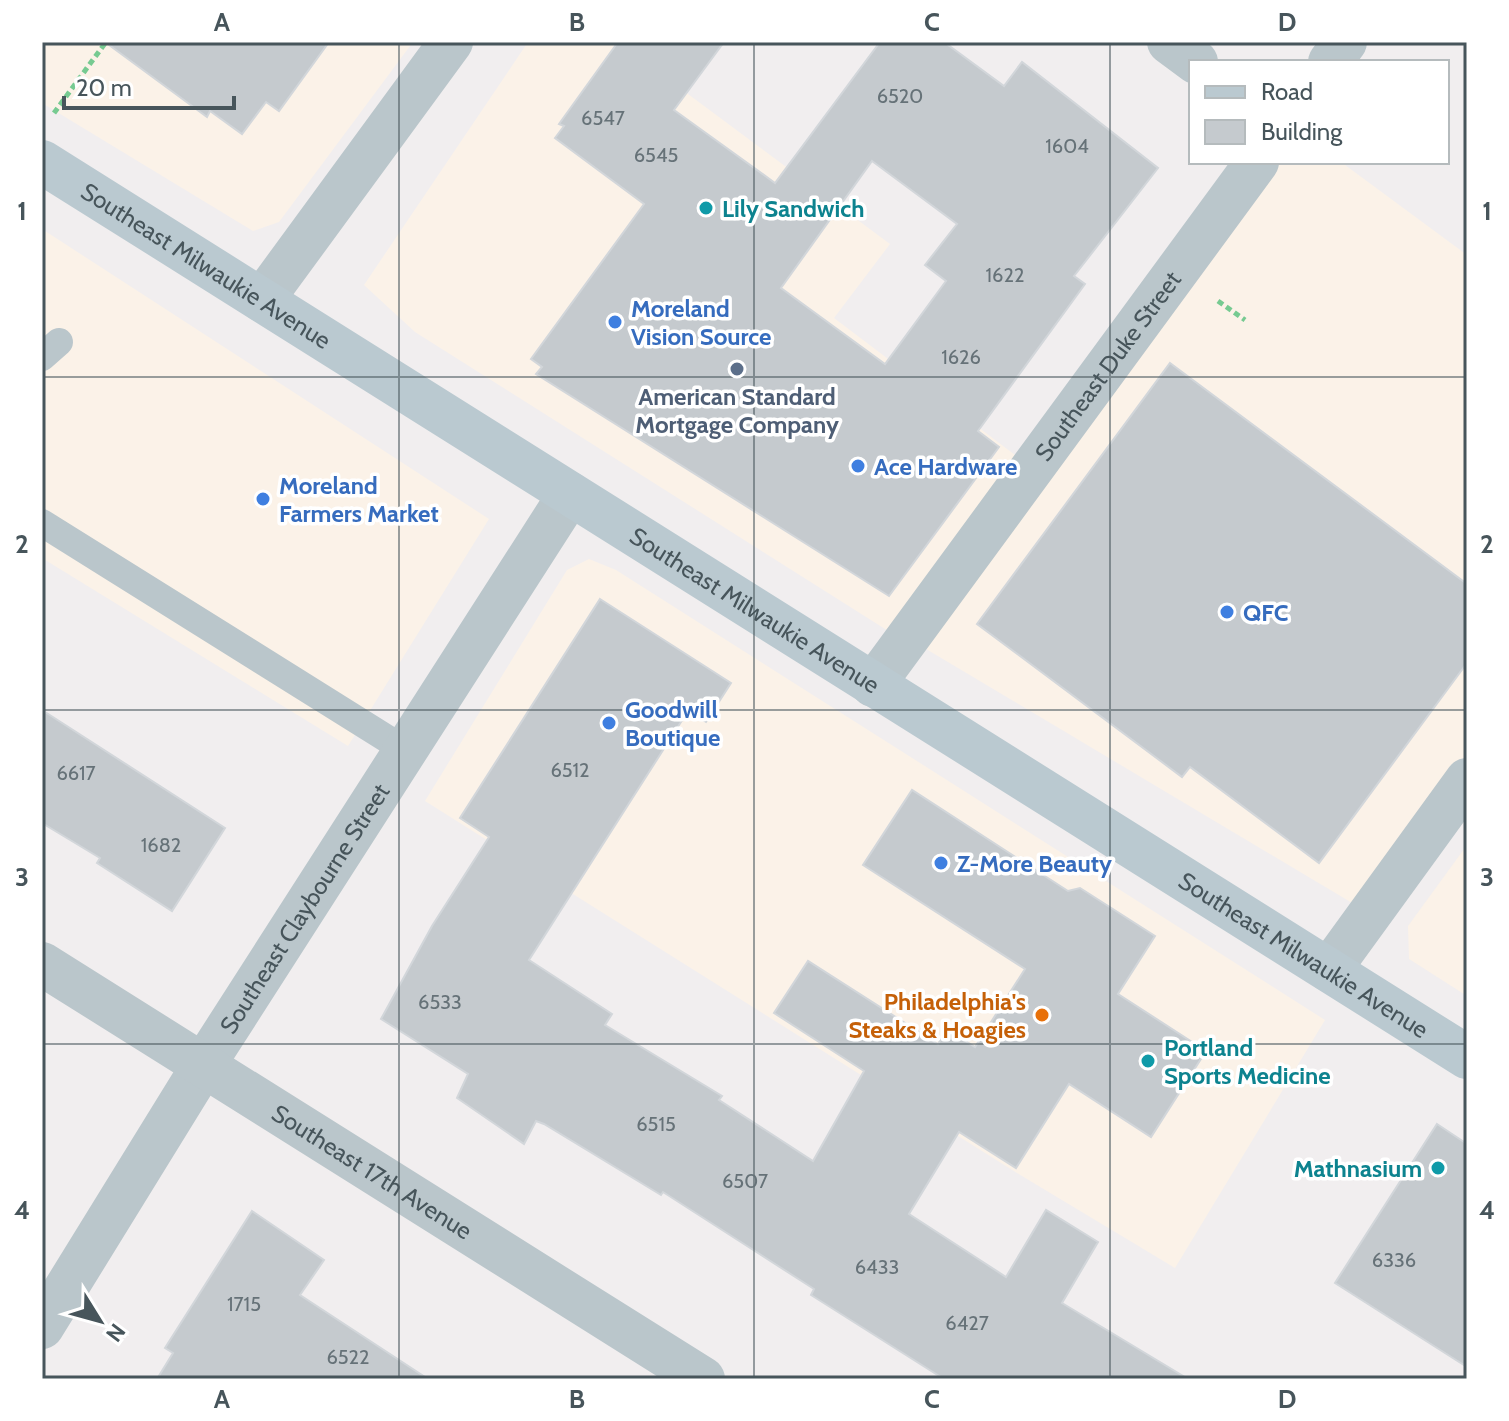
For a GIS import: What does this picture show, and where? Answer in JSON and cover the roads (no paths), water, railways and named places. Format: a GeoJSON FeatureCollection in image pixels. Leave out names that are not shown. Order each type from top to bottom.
{"type":"FeatureCollection","features":[{"type":"Feature","properties":{"kind":"main road","name":"Southeast Milwaukie Avenue"},"geometry":{"type":"LineString","coordinates":[[42,162],[1467,1057]]}},
{"type":"Feature","properties":{"kind":"street"},"geometry":{"type":"LineString","coordinates":[[262,300],[451,42]]}},
{"type":"Feature","properties":{"kind":"street"},"geometry":{"type":"LineString","coordinates":[[1169,42],[1193,60]]}},
{"type":"Feature","properties":{"kind":"street"},"geometry":{"type":"LineString","coordinates":[[1332,60],[1345,42]]}},
{"type":"Feature","properties":{"kind":"street","name":"Southeast Duke Street"},"geometry":{"type":"LineString","coordinates":[[873,685],[1256,164]]}},
{"type":"Feature","properties":{"kind":"street","name":"Southeast Claybourne Street"},"geometry":{"type":"LineString","coordinates":[[42,1327],[203,1066],[570,494]]}},
{"type":"Feature","properties":{"kind":"street"},"geometry":{"type":"LineString","coordinates":[[1329,970],[1467,780]]}},
{"type":"Feature","properties":{"kind":"street","name":"Southeast 17th Avenue"},"geometry":{"type":"LineString","coordinates":[[42,964],[703,1379]]}},
{"type":"Feature","properties":{"kind":"lane"},"geometry":{"type":"LineString","coordinates":[[42,523],[405,750]]}},
{"type":"Feature","properties":{"kind":"place","name":"Lily Sandwich"},"geometry":{"type":"Point","coordinates":[706,208]}},
{"type":"Feature","properties":{"kind":"place","name":"Moreland Vision Source"},"geometry":{"type":"Point","coordinates":[615,322]}},
{"type":"Feature","properties":{"kind":"place","name":"American Standard Mortgage Company"},"geometry":{"type":"Point","coordinates":[737,369]}},
{"type":"Feature","properties":{"kind":"place","name":"Ace Hardware"},"geometry":{"type":"Point","coordinates":[858,466]}},
{"type":"Feature","properties":{"kind":"place","name":"Moreland Farmers Market"},"geometry":{"type":"Point","coordinates":[263,499]}},
{"type":"Feature","properties":{"kind":"place","name":"QFC"},"geometry":{"type":"Point","coordinates":[1227,612]}},
{"type":"Feature","properties":{"kind":"place","name":"Goodwill Boutique"},"geometry":{"type":"Point","coordinates":[609,723]}},
{"type":"Feature","properties":{"kind":"place","name":"Z-More Beauty"},"geometry":{"type":"Point","coordinates":[941,863]}},
{"type":"Feature","properties":{"kind":"place","name":"Philadelphia's Steaks & Hoagies"},"geometry":{"type":"Point","coordinates":[1042,1015]}},
{"type":"Feature","properties":{"kind":"place","name":"Portland Sports Medicine"},"geometry":{"type":"Point","coordinates":[1148,1061]}},
{"type":"Feature","properties":{"kind":"place","name":"Mathnasium"},"geometry":{"type":"Point","coordinates":[1438,1168]}}]}
